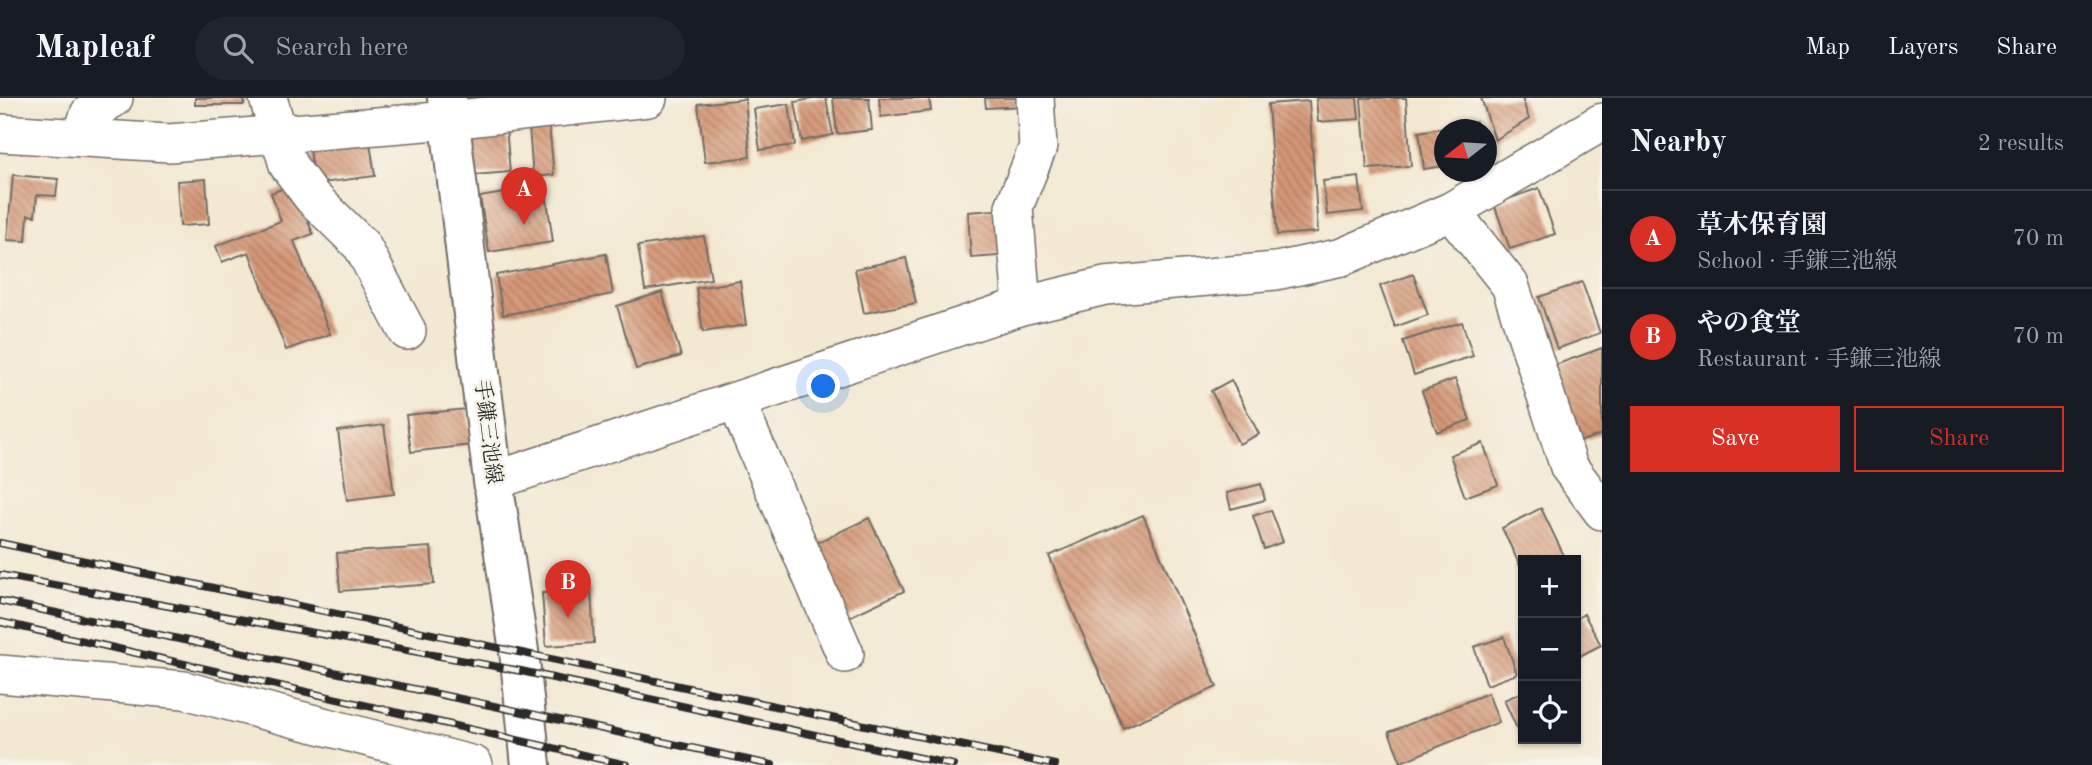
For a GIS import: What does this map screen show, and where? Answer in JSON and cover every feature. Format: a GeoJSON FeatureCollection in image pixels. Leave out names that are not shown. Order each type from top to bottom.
{"type":"FeatureCollection","features":[{"type":"Feature","properties":{"kind":"main road","name":"手鎌三池線"},"geometry":{"type":"LineString","coordinates":[[448,109],[493,481],[519,651],[531,765]]}},
{"type":"Feature","properties":{"kind":"street"},"geometry":{"type":"LineString","coordinates":[[81,138],[89,114],[114,98]]}},
{"type":"Feature","properties":{"kind":"street"},"geometry":{"type":"LineString","coordinates":[[268,98],[281,134],[288,165],[312,197],[362,246],[407,331]]}},
{"type":"Feature","properties":{"kind":"street"},"geometry":{"type":"LineString","coordinates":[[0,133],[169,144],[281,134],[448,109],[648,98]]}},
{"type":"Feature","properties":{"kind":"street"},"geometry":{"type":"LineString","coordinates":[[1022,306],[1014,207],[1038,147],[1035,98]]}},
{"type":"Feature","properties":{"kind":"street"},"geometry":{"type":"LineString","coordinates":[[493,481],[1022,306],[1105,286],[1276,271],[1342,257],[1451,211],[1602,122]]}},
{"type":"Feature","properties":{"kind":"street"},"geometry":{"type":"LineString","coordinates":[[1451,211],[1510,285],[1569,467],[1602,511]]}},
{"type":"Feature","properties":{"kind":"street"},"geometry":{"type":"LineString","coordinates":[[736,401],[845,654]]}},
{"type":"Feature","properties":{"kind":"street"},"geometry":{"type":"LineString","coordinates":[[0,674],[184,690],[474,765]]}},
{"type":"Feature","properties":{"kind":"building"},"geometry":{"type":"Polygon","coordinates":[[[195,98],[244,98],[244,105],[195,105],[195,98]]]}},
{"type":"Feature","properties":{"kind":"building"},"geometry":{"type":"Polygon","coordinates":[[[826,98],[833,135],[802,141],[795,102],[826,98]]]}},
{"type":"Feature","properties":{"kind":"building"},"geometry":{"type":"Polygon","coordinates":[[[833,98],[869,98],[872,130],[837,134],[833,98]]]}},
{"type":"Feature","properties":{"kind":"building"},"geometry":{"type":"Polygon","coordinates":[[[879,98],[929,98],[931,111],[881,117],[879,98]]]}},
{"type":"Feature","properties":{"kind":"building"},"geometry":{"type":"Polygon","coordinates":[[[985,98],[1024,98],[1024,106],[986,108],[985,98]]]}},
{"type":"Feature","properties":{"kind":"building"},"geometry":{"type":"Polygon","coordinates":[[[1316,98],[1357,98],[1359,119],[1318,122],[1316,98]]]}},
{"type":"Feature","properties":{"kind":"building"},"geometry":{"type":"Polygon","coordinates":[[[1361,98],[1406,98],[1411,166],[1367,169],[1361,98]]]}},
{"type":"Feature","properties":{"kind":"building"},"geometry":{"type":"Polygon","coordinates":[[[1481,98],[1522,98],[1529,119],[1497,139],[1497,119],[1488,119],[1481,98]]]}},
{"type":"Feature","properties":{"kind":"building"},"geometry":{"type":"Polygon","coordinates":[[[745,99],[750,157],[705,162],[698,104],[745,99]]]}},
{"type":"Feature","properties":{"kind":"building"},"geometry":{"type":"Polygon","coordinates":[[[1309,101],[1318,232],[1277,235],[1268,104],[1309,101]]]}},
{"type":"Feature","properties":{"kind":"building"},"geometry":{"type":"Polygon","coordinates":[[[789,104],[795,145],[760,150],[754,109],[789,104]]]}},
{"type":"Feature","properties":{"kind":"building"},"geometry":{"type":"Polygon","coordinates":[[[549,125],[554,175],[533,177],[529,127],[549,125]]]}},
{"type":"Feature","properties":{"kind":"building"},"geometry":{"type":"Polygon","coordinates":[[[506,127],[510,172],[474,175],[470,130],[506,127]]]}},
{"type":"Feature","properties":{"kind":"building"},"geometry":{"type":"Polygon","coordinates":[[[1434,129],[1434,168],[1424,169],[1419,132],[1434,129]]]}},
{"type":"Feature","properties":{"kind":"building"},"geometry":{"type":"Polygon","coordinates":[[[370,143],[375,176],[315,184],[310,151],[370,143]]]}},
{"type":"Feature","properties":{"kind":"building"},"geometry":{"type":"Polygon","coordinates":[[[13,175],[58,179],[56,196],[37,195],[35,216],[28,215],[26,241],[7,240],[13,175]]]}},
{"type":"Feature","properties":{"kind":"building"},"geometry":{"type":"Polygon","coordinates":[[[1359,177],[1363,211],[1327,215],[1323,181],[1359,177]]]}},
{"type":"Feature","properties":{"kind":"building"},"geometry":{"type":"Polygon","coordinates":[[[206,179],[209,224],[180,226],[177,181],[206,179]]]}},
{"type":"Feature","properties":{"kind":"building"},"geometry":{"type":"Polygon","coordinates":[[[294,184],[313,234],[294,241],[330,334],[286,350],[249,252],[222,262],[216,246],[281,221],[271,193],[294,184]]]}},
{"type":"Feature","properties":{"kind":"building"},"geometry":{"type":"Polygon","coordinates":[[[545,186],[553,242],[489,252],[480,197],[545,186]]]}},
{"type":"Feature","properties":{"kind":"building"},"geometry":{"type":"Polygon","coordinates":[[[1539,188],[1555,234],[1510,249],[1494,204],[1539,188]]]}},
{"type":"Feature","properties":{"kind":"building"},"geometry":{"type":"Polygon","coordinates":[[[1007,209],[1011,255],[971,258],[968,212],[1007,209]]]}},
{"type":"Feature","properties":{"kind":"building"},"geometry":{"type":"Polygon","coordinates":[[[704,236],[711,279],[645,290],[638,246],[704,236]]]}},
{"type":"Feature","properties":{"kind":"building"},"geometry":{"type":"Polygon","coordinates":[[[606,254],[613,294],[503,315],[496,275],[606,254]]]}},
{"type":"Feature","properties":{"kind":"building"},"geometry":{"type":"Polygon","coordinates":[[[906,258],[916,303],[864,313],[855,269],[906,258]]]}},
{"type":"Feature","properties":{"kind":"building"},"geometry":{"type":"Polygon","coordinates":[[[1413,274],[1428,315],[1395,327],[1380,286],[1413,274]]]}},
{"type":"Feature","properties":{"kind":"building"},"geometry":{"type":"Polygon","coordinates":[[[740,281],[746,325],[703,332],[696,288],[740,281]]]}},
{"type":"Feature","properties":{"kind":"building"},"geometry":{"type":"Polygon","coordinates":[[[1582,282],[1600,333],[1557,349],[1539,297],[1582,282]]]}},
{"type":"Feature","properties":{"kind":"building"},"geometry":{"type":"Polygon","coordinates":[[[662,292],[681,356],[636,369],[617,306],[662,292]]]}},
{"type":"Feature","properties":{"kind":"building"},"geometry":{"type":"Polygon","coordinates":[[[1462,322],[1473,356],[1414,375],[1403,341],[1462,322]]]}},
{"type":"Feature","properties":{"kind":"building"},"geometry":{"type":"Polygon","coordinates":[[[1602,348],[1602,434],[1576,443],[1549,367],[1602,348]]]}},
{"type":"Feature","properties":{"kind":"building"},"geometry":{"type":"Polygon","coordinates":[[[1455,379],[1470,420],[1437,432],[1422,391],[1455,379]]]}},
{"type":"Feature","properties":{"kind":"building"},"geometry":{"type":"Polygon","coordinates":[[[1231,380],[1259,434],[1239,444],[1211,391],[1231,380]]]}},
{"type":"Feature","properties":{"kind":"building"},"geometry":{"type":"Polygon","coordinates":[[[467,409],[471,445],[411,452],[406,415],[467,409]]]}},
{"type":"Feature","properties":{"kind":"building"},"geometry":{"type":"Polygon","coordinates":[[[384,425],[394,494],[347,500],[338,431],[384,425]]]}},
{"type":"Feature","properties":{"kind":"building"},"geometry":{"type":"Polygon","coordinates":[[[1483,443],[1498,485],[1465,497],[1450,455],[1483,443]]]}},
{"type":"Feature","properties":{"kind":"building"},"geometry":{"type":"Polygon","coordinates":[[[1261,484],[1265,500],[1231,509],[1227,493],[1261,484]]]}},
{"type":"Feature","properties":{"kind":"building"},"geometry":{"type":"Polygon","coordinates":[[[1541,508],[1564,555],[1518,555],[1518,562],[1502,528],[1541,508]]]}},
{"type":"Feature","properties":{"kind":"building"},"geometry":{"type":"Polygon","coordinates":[[[1271,510],[1283,542],[1264,549],[1253,516],[1271,510]]]}},
{"type":"Feature","properties":{"kind":"building"},"geometry":{"type":"Polygon","coordinates":[[[1143,515],[1217,687],[1123,728],[1049,556],[1143,515]]]}},
{"type":"Feature","properties":{"kind":"building"},"geometry":{"type":"Polygon","coordinates":[[[869,518],[904,591],[847,618],[812,545],[869,518]]]}},
{"type":"Feature","properties":{"kind":"building"},"geometry":{"type":"Polygon","coordinates":[[[431,547],[434,584],[340,591],[337,553],[431,547]]]}},
{"type":"Feature","properties":{"kind":"building"},"geometry":{"type":"Polygon","coordinates":[[[591,590],[594,643],[546,646],[542,593],[591,590]]]}},
{"type":"Feature","properties":{"kind":"building"},"geometry":{"type":"Polygon","coordinates":[[[1584,614],[1601,645],[1581,655],[1581,618],[1584,614]]]}},
{"type":"Feature","properties":{"kind":"building"},"geometry":{"type":"Polygon","coordinates":[[[1504,637],[1517,674],[1487,685],[1474,647],[1504,637]]]}},
{"type":"Feature","properties":{"kind":"building"},"geometry":{"type":"Polygon","coordinates":[[[1488,693],[1499,722],[1401,762],[1389,732],[1488,693]]]}},
{"type":"Feature","properties":{"kind":"building"},"geometry":{"type":"Polygon","coordinates":[[[1518,694],[1518,731],[1504,700],[1518,694]]]}},
{"type":"Feature","properties":{"kind":"railway"},"geometry":{"type":"LineString","coordinates":[[0,543],[1055,765]]}},
{"type":"Feature","properties":{"kind":"railway"},"geometry":{"type":"LineString","coordinates":[[0,575],[521,671],[953,765]]}},
{"type":"Feature","properties":{"kind":"railway"},"geometry":{"type":"LineString","coordinates":[[0,601],[772,765]]}},
{"type":"Feature","properties":{"kind":"railway"},"geometry":{"type":"LineString","coordinates":[[0,622],[627,765]]}},
{"type":"Feature","properties":{"kind":"place","name":"草木保育園"},"geometry":{"type":"Point","coordinates":[524,225]}},
{"type":"Feature","properties":{"kind":"place","name":"やの食堂"},"geometry":{"type":"Point","coordinates":[568,618]}}]}
